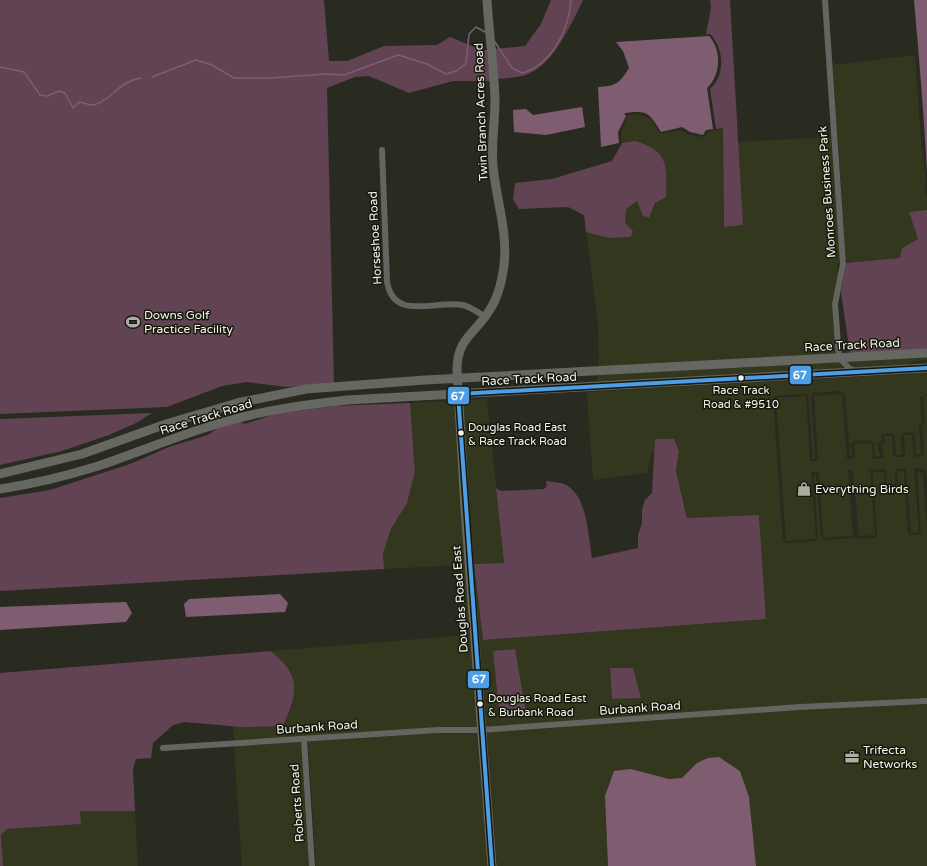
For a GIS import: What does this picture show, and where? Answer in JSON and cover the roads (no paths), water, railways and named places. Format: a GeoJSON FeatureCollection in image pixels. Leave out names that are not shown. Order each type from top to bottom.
{"type":"FeatureCollection","features":[{"type":"Feature","properties":{"kind":"main road","name":"Twin Branch Acres Road"},"geometry":{"type":"LineString","coordinates":[[457,378],[458,358],[463,344],[471,331],[485,317],[497,295],[504,255],[503,231],[493,164],[495,99],[487,0]]}},
{"type":"Feature","properties":{"kind":"main road","name":"Race Track Road"},"geometry":{"type":"LineString","coordinates":[[0,474],[82,454],[203,412],[272,395],[328,387],[457,378],[927,353]]}},
{"type":"Feature","properties":{"kind":"main road"},"geometry":{"type":"LineString","coordinates":[[878,356],[889,371]]}},
{"type":"Feature","properties":{"kind":"main road"},"geometry":{"type":"LineString","coordinates":[[902,370],[916,364],[927,363]]}},
{"type":"Feature","properties":{"kind":"main road","name":"Race Track Road"},"geometry":{"type":"LineString","coordinates":[[0,489],[82,470],[217,424],[266,412],[347,400],[927,368]]}},
{"type":"Feature","properties":{"kind":"main road","name":"Douglas Road East"},"geometry":{"type":"LineString","coordinates":[[457,378],[480,730],[492,866]]}},
{"type":"Feature","properties":{"kind":"street","name":"Monroes Business Park"},"geometry":{"type":"LineString","coordinates":[[825,0],[843,264],[835,304],[839,358]]}},
{"type":"Feature","properties":{"kind":"street","name":"Horseshoe Road"},"geometry":{"type":"LineString","coordinates":[[382,150],[387,281],[390,294],[397,302],[407,306],[463,305],[485,317]]}},
{"type":"Feature","properties":{"kind":"street"},"geometry":{"type":"LineString","coordinates":[[839,358],[849,368],[858,372]]}},
{"type":"Feature","properties":{"kind":"street","name":"Burbank Road"},"geometry":{"type":"LineString","coordinates":[[163,748],[438,730],[480,730],[799,707],[927,701]]}},
{"type":"Feature","properties":{"kind":"street","name":"Roberts Road"},"geometry":{"type":"LineString","coordinates":[[304,739],[312,866]]}},
{"type":"Feature","properties":{"kind":"waterway"},"geometry":{"type":"LineString","coordinates":[[495,42],[512,68],[522,73],[533,69],[550,54],[563,34],[570,11],[571,0]]}},
{"type":"Feature","properties":{"kind":"waterway"},"geometry":{"type":"LineString","coordinates":[[152,77],[196,60],[212,65],[234,78],[270,78],[325,74],[344,75],[398,55],[427,64],[446,74],[456,71],[466,64],[469,34],[476,27],[485,32]]}},
{"type":"Feature","properties":{"kind":"waterway"},"geometry":{"type":"LineString","coordinates":[[0,67],[24,72],[40,95],[47,96],[59,91],[65,93],[73,108],[79,102],[92,105],[100,103],[127,83],[141,78]]}},
{"type":"Feature","properties":{"kind":"place","name":"Downs Golf Practice Facility"},"geometry":{"type":"Point","coordinates":[133,322]}},
{"type":"Feature","properties":{"kind":"place","name":"Race Track Road & #9510"},"geometry":{"type":"Point","coordinates":[741,378]}},
{"type":"Feature","properties":{"kind":"place","name":"Douglas Road East & Race Track Road"},"geometry":{"type":"Point","coordinates":[461,433]}},
{"type":"Feature","properties":{"kind":"place","name":"Everything Birds"},"geometry":{"type":"Point","coordinates":[804,489]}},
{"type":"Feature","properties":{"kind":"place","name":"Douglas Road East & Burbank Road"},"geometry":{"type":"Point","coordinates":[480,704]}},
{"type":"Feature","properties":{"kind":"place","name":"Trifecta Networks"},"geometry":{"type":"Point","coordinates":[852,757]}}]}
